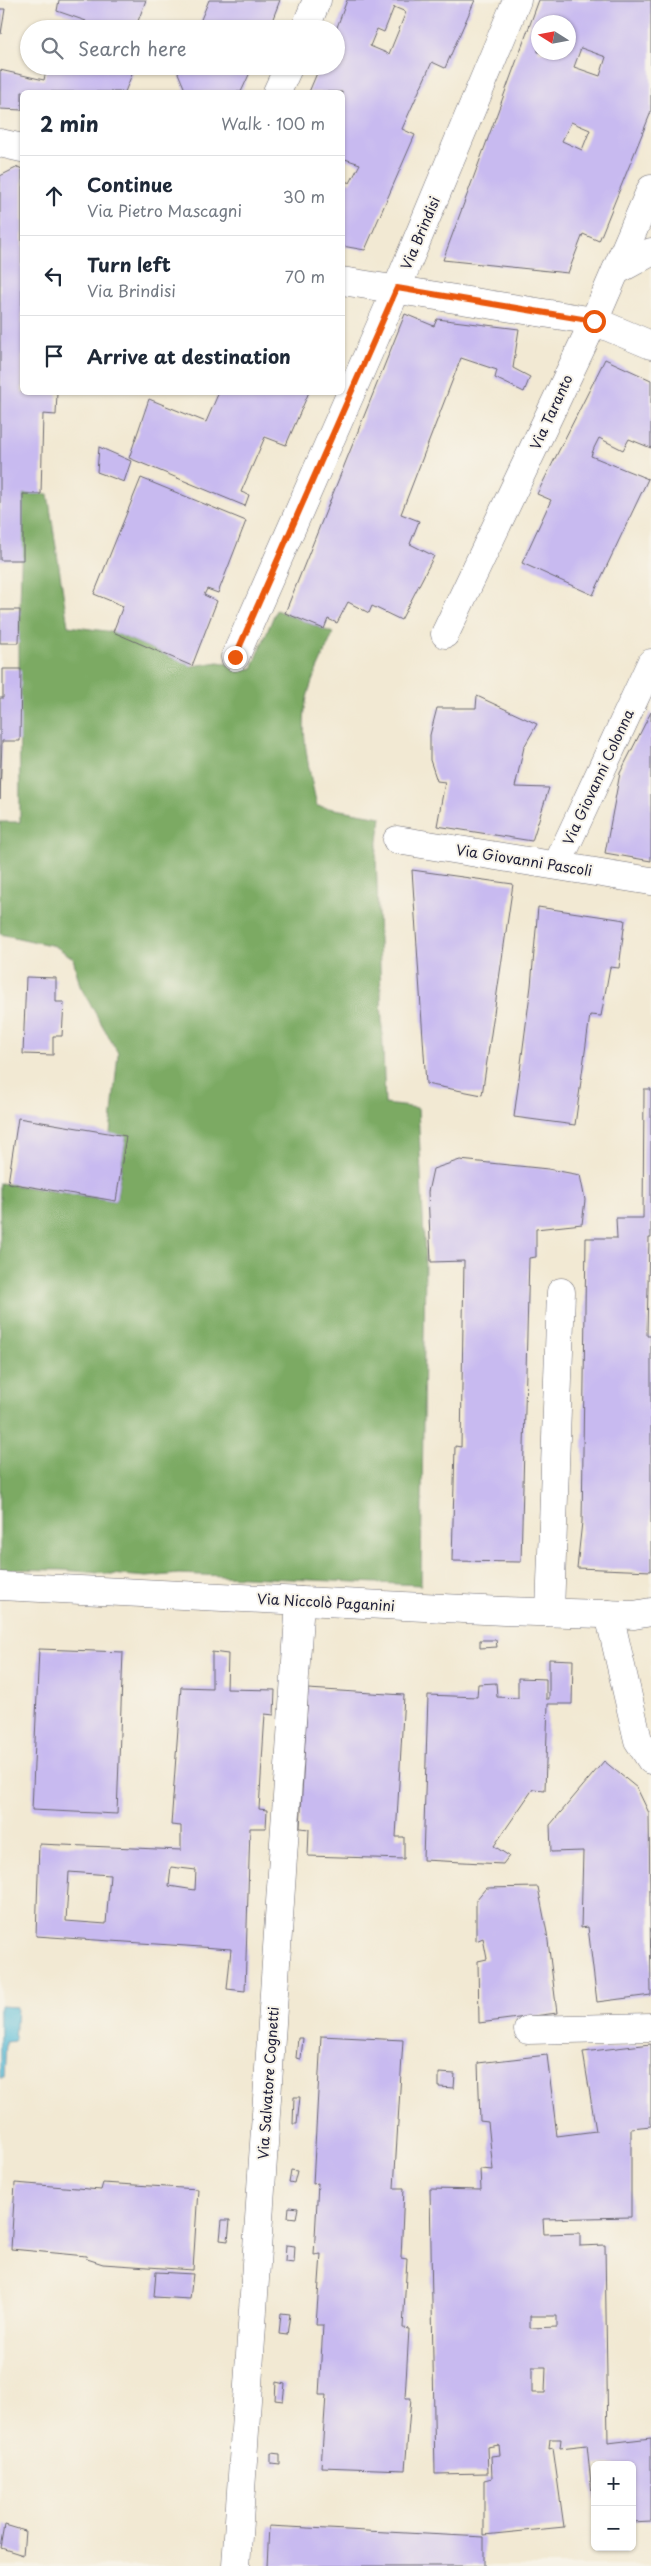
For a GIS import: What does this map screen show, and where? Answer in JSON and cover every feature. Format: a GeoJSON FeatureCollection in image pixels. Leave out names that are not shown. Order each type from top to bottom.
{"type":"FeatureCollection","features":[{"type":"Feature","properties":{"kind":"street"},"geometry":{"type":"LineString","coordinates":[[309,20],[317,0]]}},
{"type":"Feature","properties":{"kind":"street","name":"Via Brindisi"},"geometry":{"type":"LineString","coordinates":[[235,657],[397,288],[517,0]]}},
{"type":"Feature","properties":{"kind":"street"},"geometry":{"type":"LineString","coordinates":[[278,90],[285,75]]}},
{"type":"Feature","properties":{"kind":"street"},"geometry":{"type":"LineString","coordinates":[[0,143],[20,148]]}},
{"type":"Feature","properties":{"kind":"street","name":"Via Taranto"},"geometry":{"type":"LineString","coordinates":[[445,634],[594,321],[651,189]]}},
{"type":"Feature","properties":{"kind":"street"},"geometry":{"type":"LineString","coordinates":[[616,271],[651,252]]}},
{"type":"Feature","properties":{"kind":"street"},"geometry":{"type":"LineString","coordinates":[[345,281],[397,288],[594,321],[651,345]]}},
{"type":"Feature","properties":{"kind":"street","name":"Via Giovanni Colonna"},"geometry":{"type":"LineString","coordinates":[[557,865],[651,663]]}},
{"type":"Feature","properties":{"kind":"street","name":"Via Giovanni Pascoli"},"geometry":{"type":"LineString","coordinates":[[397,840],[651,881]]}},
{"type":"Feature","properties":{"kind":"street"},"geometry":{"type":"LineString","coordinates":[[550,1612],[561,1292]]}},
{"type":"Feature","properties":{"kind":"street","name":"Via Niccolò Paganini"},"geometry":{"type":"LineString","coordinates":[[0,1586],[550,1612],[608,1614],[651,1612]]}},
{"type":"Feature","properties":{"kind":"street","name":"Via Salvatore Cognetti"},"geometry":{"type":"LineString","coordinates":[[236,2566],[300,1601]]}},
{"type":"Feature","properties":{"kind":"street"},"geometry":{"type":"LineString","coordinates":[[608,1614],[638,1740],[651,1760]]}},
{"type":"Feature","properties":{"kind":"street"},"geometry":{"type":"LineString","coordinates":[[528,2030],[651,2027]]}},
{"type":"Feature","properties":{"kind":"green space"},"geometry":{"type":"Polygon","coordinates":[[[23,494],[48,494],[68,626],[113,632],[192,666],[219,662],[252,669],[276,610],[333,633],[315,673],[307,698],[304,725],[309,766],[317,806],[381,817],[376,857],[385,1104],[418,1108],[425,1260],[421,1585],[179,1574],[147,1577],[62,1570],[0,1569],[0,1183],[116,1201],[126,1137],[110,1134],[118,1053],[80,986],[73,958],[55,946],[0,934],[0,822],[20,822],[19,643],[23,494]]]}},
{"type":"Feature","properties":{"kind":"water"},"geometry":{"type":"Polygon","coordinates":[[[0,2006],[17,2007],[15,2041],[6,2042],[4,2078],[0,2078],[0,2006]]]}},
{"type":"Feature","properties":{"kind":"building"},"geometry":{"type":"Polygon","coordinates":[[[59,0],[146,0],[138,20],[83,20],[57,11],[59,0]]]}},
{"type":"Feature","properties":{"kind":"building"},"geometry":{"type":"Polygon","coordinates":[[[209,0],[280,0],[272,20],[201,20],[209,0]]]}},
{"type":"Feature","properties":{"kind":"building"},"geometry":{"type":"Polygon","coordinates":[[[347,0],[475,0],[445,68],[432,62],[402,129],[415,135],[365,250],[345,247],[345,181],[350,183],[360,164],[345,159],[345,90],[310,90],[316,75],[345,75],[345,20],[340,20],[347,0]],[[394,7],[384,32],[377,29],[370,46],[389,54],[406,12],[394,7]]]}},
{"type":"Feature","properties":{"kind":"building"},"geometry":{"type":"Polygon","coordinates":[[[539,0],[651,0],[651,112],[599,241],[583,234],[568,273],[443,260],[531,22],[531,60],[576,60],[576,15],[533,15],[539,0]],[[581,48],[574,67],[600,76],[606,57],[581,48]],[[571,122],[562,141],[582,150],[590,130],[571,122]]]}},
{"type":"Feature","properties":{"kind":"building"},"geometry":{"type":"Polygon","coordinates":[[[0,9],[5,9],[1,34],[0,34],[0,9]]]}},
{"type":"Feature","properties":{"kind":"building"},"geometry":{"type":"Polygon","coordinates":[[[0,70],[44,80],[45,75],[132,75],[126,90],[20,90],[20,110],[0,109],[0,70]]]}},
{"type":"Feature","properties":{"kind":"building"},"geometry":{"type":"Polygon","coordinates":[[[179,75],[249,75],[242,90],[185,90],[179,75]]]}},
{"type":"Feature","properties":{"kind":"building"},"geometry":{"type":"Polygon","coordinates":[[[18,167],[20,168],[20,395],[57,395],[56,415],[43,414],[41,494],[23,494],[23,560],[0,560],[0,176],[18,167]]]}},
{"type":"Feature","properties":{"kind":"building"},"geometry":{"type":"Polygon","coordinates":[[[405,314],[434,326],[437,319],[519,329],[513,368],[530,377],[524,392],[495,378],[497,370],[461,358],[401,514],[419,521],[410,544],[434,556],[401,620],[372,606],[369,613],[348,602],[337,623],[328,619],[324,629],[285,613],[405,314]]]}},
{"type":"Feature","properties":{"kind":"building"},"geometry":{"type":"Polygon","coordinates":[[[605,359],[651,380],[651,448],[629,439],[623,450],[599,438],[594,448],[591,456],[648,479],[593,595],[522,563],[551,500],[537,494],[605,359]]]}},
{"type":"Feature","properties":{"kind":"building"},"geometry":{"type":"Polygon","coordinates":[[[218,395],[308,395],[286,445],[265,437],[241,492],[249,495],[245,506],[129,458],[149,399],[206,422],[218,395]]]}},
{"type":"Feature","properties":{"kind":"building"},"geometry":{"type":"Polygon","coordinates":[[[99,447],[131,461],[124,482],[97,472],[99,447]]]}},
{"type":"Feature","properties":{"kind":"building"},"geometry":{"type":"Polygon","coordinates":[[[141,478],[246,521],[218,593],[207,589],[204,595],[217,601],[192,666],[113,632],[123,606],[94,594],[141,478]]]}},
{"type":"Feature","properties":{"kind":"building"},"geometry":{"type":"Polygon","coordinates":[[[0,610],[20,610],[19,643],[0,643],[0,610]]]}},
{"type":"Feature","properties":{"kind":"building"},"geometry":{"type":"Polygon","coordinates":[[[3,669],[21,669],[20,741],[2,741],[0,799],[0,698],[3,698],[3,669]]]}},
{"type":"Feature","properties":{"kind":"building"},"geometry":{"type":"Polygon","coordinates":[[[477,696],[537,724],[524,747],[515,787],[549,788],[532,841],[437,826],[445,782],[437,781],[430,760],[430,735],[437,708],[476,708],[477,696]]]}},
{"type":"Feature","properties":{"kind":"building"},"geometry":{"type":"Polygon","coordinates":[[[651,712],[651,861],[605,853],[620,773],[651,712]]]}},
{"type":"Feature","properties":{"kind":"building"},"geometry":{"type":"Polygon","coordinates":[[[412,870],[513,884],[482,1095],[426,1084],[412,870]]]}},
{"type":"Feature","properties":{"kind":"building"},"geometry":{"type":"Polygon","coordinates":[[[538,907],[625,920],[619,968],[610,967],[601,1016],[590,1015],[575,1125],[514,1117],[531,986],[538,907]]]}},
{"type":"Feature","properties":{"kind":"building"},"geometry":{"type":"Polygon","coordinates":[[[26,977],[56,978],[56,1002],[64,1002],[62,1036],[53,1036],[53,1055],[23,1054],[26,977]]]}},
{"type":"Feature","properties":{"kind":"building"},"geometry":{"type":"Polygon","coordinates":[[[644,1089],[651,1089],[651,1238],[649,1238],[647,1336],[651,1336],[651,1571],[577,1568],[582,1522],[586,1238],[617,1238],[616,1218],[643,1218],[644,1089]]]}},
{"type":"Feature","properties":{"kind":"building"},"geometry":{"type":"Polygon","coordinates":[[[18,1118],[126,1136],[116,1201],[8,1183],[18,1118]]]}},
{"type":"Feature","properties":{"kind":"building"},"geometry":{"type":"Polygon","coordinates":[[[460,1160],[548,1169],[580,1175],[585,1200],[582,1224],[536,1229],[536,1257],[529,1258],[521,1562],[452,1561],[455,1446],[461,1447],[464,1261],[431,1262],[428,1192],[433,1169],[460,1160]]]}},
{"type":"Feature","properties":{"kind":"building"},"geometry":{"type":"Polygon","coordinates":[[[480,1640],[496,1640],[497,1647],[480,1648],[480,1640]]]}},
{"type":"Feature","properties":{"kind":"building"},"geometry":{"type":"Polygon","coordinates":[[[39,1649],[123,1652],[117,1814],[32,1810],[39,1649]]]}},
{"type":"Feature","properties":{"kind":"building"},"geometry":{"type":"Polygon","coordinates":[[[212,1652],[228,1654],[227,1689],[275,1690],[274,1715],[265,1714],[259,1809],[267,1810],[266,1828],[250,1828],[245,1991],[227,1989],[231,1949],[36,1936],[39,1844],[181,1850],[181,1826],[171,1825],[181,1687],[212,1688],[212,1652]],[[171,1867],[169,1886],[195,1890],[196,1870],[171,1867]],[[69,1872],[66,1921],[106,1924],[110,1875],[69,1872]]]}},
{"type":"Feature","properties":{"kind":"building"},"geometry":{"type":"Polygon","coordinates":[[[549,1659],[573,1660],[572,1704],[548,1704],[545,1790],[533,1789],[494,1846],[509,1856],[503,1864],[423,1860],[428,1695],[477,1697],[478,1684],[496,1683],[497,1697],[518,1698],[518,1678],[546,1679],[546,1699],[549,1699],[549,1659]]]}},
{"type":"Feature","properties":{"kind":"building"},"geometry":{"type":"Polygon","coordinates":[[[308,1689],[404,1695],[396,1837],[404,1837],[404,1859],[308,1856],[309,1829],[300,1828],[308,1689]]]}},
{"type":"Feature","properties":{"kind":"building"},"geometry":{"type":"Polygon","coordinates":[[[604,1761],[637,1788],[649,1813],[651,1995],[597,2002],[588,1927],[581,1928],[583,1851],[551,1852],[550,1825],[604,1761]]]}},
{"type":"Feature","properties":{"kind":"building"},"geometry":{"type":"Polygon","coordinates":[[[538,1887],[547,1933],[557,2013],[479,2023],[478,1961],[487,1959],[483,1938],[476,1941],[476,1900],[486,1888],[538,1887]]]}},
{"type":"Feature","properties":{"kind":"building"},"geometry":{"type":"Polygon","coordinates":[[[321,2036],[403,2040],[394,2188],[404,2188],[401,2258],[407,2259],[403,2328],[409,2329],[405,2398],[411,2398],[405,2470],[321,2467],[326,2395],[319,2395],[323,2325],[316,2325],[321,2254],[314,2255],[318,2183],[313,2184],[321,2036]]]}},
{"type":"Feature","properties":{"kind":"building"},"geometry":{"type":"Polygon","coordinates":[[[298,2038],[303,2038],[301,2059],[296,2058],[298,2038]]]}},
{"type":"Feature","properties":{"kind":"building"},"geometry":{"type":"Polygon","coordinates":[[[651,2044],[651,2126],[631,2128],[631,2217],[543,2219],[544,2234],[580,2233],[580,2246],[605,2245],[608,2443],[651,2438],[651,2521],[636,2522],[636,2461],[591,2461],[591,2484],[587,2445],[560,2448],[561,2439],[550,2439],[549,2449],[553,2448],[564,2527],[484,2535],[484,2480],[492,2478],[491,2456],[500,2455],[499,2445],[487,2447],[488,2473],[435,2474],[430,2189],[481,2190],[480,2169],[493,2170],[488,2122],[480,2121],[478,2063],[547,2055],[557,2136],[596,2131],[583,2052],[651,2044]],[[530,2316],[530,2328],[557,2327],[557,2316],[530,2316]],[[532,2367],[532,2393],[545,2393],[546,2367],[532,2367]]]}},
{"type":"Feature","properties":{"kind":"building"},"geometry":{"type":"Polygon","coordinates":[[[439,2073],[455,2074],[454,2088],[439,2087],[439,2073]]]}},
{"type":"Feature","properties":{"kind":"building"},"geometry":{"type":"Polygon","coordinates":[[[294,2097],[300,2097],[297,2124],[293,2124],[294,2097]]]}},
{"type":"Feature","properties":{"kind":"building"},"geometry":{"type":"Polygon","coordinates":[[[291,2170],[297,2171],[294,2183],[289,2182],[291,2170]]]}},
{"type":"Feature","properties":{"kind":"building"},"geometry":{"type":"Polygon","coordinates":[[[15,2183],[101,2190],[103,2183],[198,2189],[193,2270],[103,2264],[87,2259],[86,2256],[11,2249],[15,2183]]]}},
{"type":"Feature","properties":{"kind":"building"},"geometry":{"type":"Polygon","coordinates":[[[289,2207],[298,2208],[296,2218],[288,2217],[289,2207]]]}},
{"type":"Feature","properties":{"kind":"building"},"geometry":{"type":"Polygon","coordinates":[[[222,2220],[230,2220],[228,2241],[220,2240],[222,2220]]]}},
{"type":"Feature","properties":{"kind":"building"},"geometry":{"type":"Polygon","coordinates":[[[286,2245],[295,2246],[294,2263],[285,2262],[286,2245]]]}},
{"type":"Feature","properties":{"kind":"building"},"geometry":{"type":"Polygon","coordinates":[[[156,2272],[193,2274],[190,2299],[154,2297],[156,2272]]]}},
{"type":"Feature","properties":{"kind":"building"},"geometry":{"type":"Polygon","coordinates":[[[281,2313],[290,2314],[287,2335],[279,2334],[281,2313]]]}},
{"type":"Feature","properties":{"kind":"building"},"geometry":{"type":"Polygon","coordinates":[[[276,2382],[285,2384],[283,2401],[275,2400],[276,2382]]]}},
{"type":"Feature","properties":{"kind":"building"},"geometry":{"type":"Polygon","coordinates":[[[271,2453],[280,2454],[280,2465],[271,2464],[271,2453]]]}},
{"type":"Feature","properties":{"kind":"building"},"geometry":{"type":"Polygon","coordinates":[[[5,2525],[25,2531],[23,2555],[1,2548],[5,2525]]]}},
{"type":"Feature","properties":{"kind":"building"},"geometry":{"type":"Polygon","coordinates":[[[269,2526],[484,2537],[484,2566],[267,2566],[269,2526]]]}},
{"type":"Feature","properties":{"kind":"route"},"geometry":{"type":"LineString","coordinates":[[235,657],[397,288],[594,321]]}}]}
